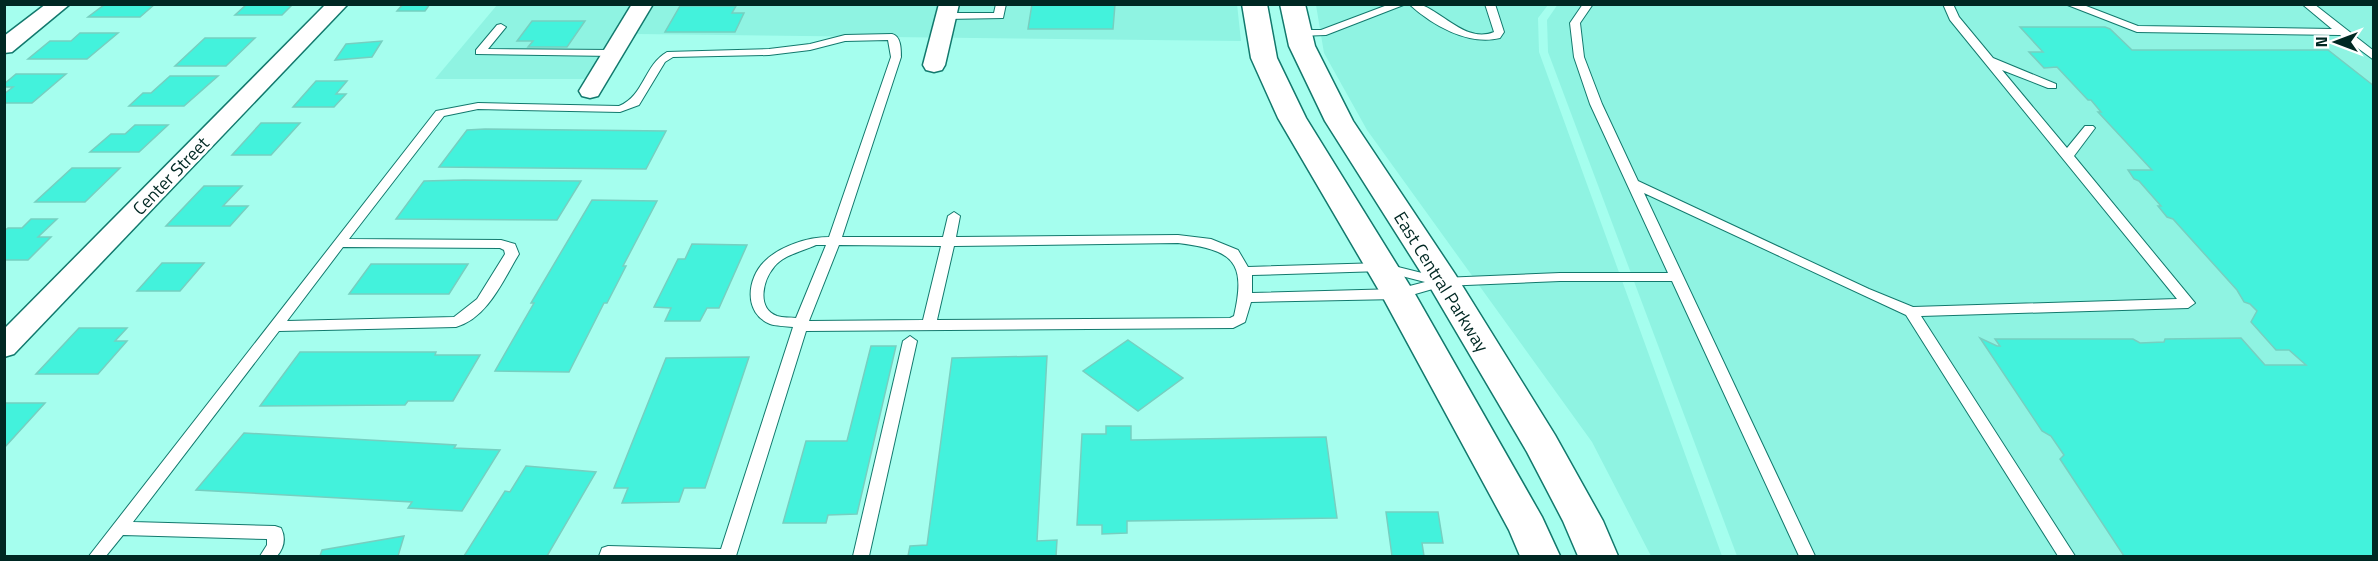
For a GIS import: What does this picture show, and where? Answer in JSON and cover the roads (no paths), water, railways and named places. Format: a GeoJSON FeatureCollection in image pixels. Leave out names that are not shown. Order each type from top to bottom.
{"type":"FeatureCollection","features":[{"type":"Feature","properties":{"kind":"main road"},"geometry":{"type":"LineString","coordinates":[[1254,4],[1264,58],[1292,118],[1390,280],[1484,446],[1528,528],[1540,556]]}},
{"type":"Feature","properties":{"kind":"main road","name":"East Central Parkway"},"geometry":{"type":"LineString","coordinates":[[1292,4],[1302,46],[1339,121],[1443,282],[1542,445],[1583,521],[1598,556]]}},
{"type":"Feature","properties":{"kind":"street"},"geometry":{"type":"LineString","coordinates":[[4,47],[60,4]]}},
{"type":"Feature","properties":{"kind":"street","name":"Center Street"},"geometry":{"type":"LineString","coordinates":[[4,347],[338,4]]}},
{"type":"Feature","properties":{"kind":"street"},"geometry":{"type":"LineString","coordinates":[[590,91],[643,4]]}},
{"type":"Feature","properties":{"kind":"street"},"geometry":{"type":"LineString","coordinates":[[934,65],[948,10]]}},
{"type":"Feature","properties":{"kind":"lane"},"geometry":{"type":"LineString","coordinates":[[948,10],[999,16],[1001,4]]}},
{"type":"Feature","properties":{"kind":"lane"},"geometry":{"type":"LineString","coordinates":[[1298,33],[1322,33],[1401,4]]}},
{"type":"Feature","properties":{"kind":"lane"},"geometry":{"type":"LineString","coordinates":[[1414,4],[1465,34],[1487,39],[1496,36],[1499,32],[1490,4]]}},
{"type":"Feature","properties":{"kind":"lane"},"geometry":{"type":"LineString","coordinates":[[1588,4],[1575,24],[1579,57],[1596,104],[1807,556]]}},
{"type":"Feature","properties":{"kind":"lane"},"geometry":{"type":"LineString","coordinates":[[1631,182],[1911,312],[2188,303],[1954,18],[1948,4]]}},
{"type":"Feature","properties":{"kind":"lane"},"geometry":{"type":"LineString","coordinates":[[2070,4],[2137,29],[2341,32]]}},
{"type":"Feature","properties":{"kind":"lane"},"geometry":{"type":"LineString","coordinates":[[2307,4],[2373,57]]}},
{"type":"Feature","properties":{"kind":"lane"},"geometry":{"type":"LineString","coordinates":[[501,27],[480,52],[613,53]]}},
{"type":"Feature","properties":{"kind":"lane"},"geometry":{"type":"LineString","coordinates":[[97,556],[440,113],[478,106],[620,109],[635,103],[661,60],[672,54],[769,52],[845,38],[892,37],[896,47],[896,57],[834,241],[801,325],[727,556],[608,553],[607,556]]}},
{"type":"Feature","properties":{"kind":"lane"},"geometry":{"type":"LineString","coordinates":[[1988,60],[2052,86]]}},
{"type":"Feature","properties":{"kind":"lane"},"geometry":{"type":"LineString","coordinates":[[2067,157],[2089,128]]}},
{"type":"Feature","properties":{"kind":"lane"},"geometry":{"type":"LineString","coordinates":[[929,326],[954,216]]}},
{"type":"Feature","properties":{"kind":"lane"},"geometry":{"type":"LineString","coordinates":[[1178,239],[1211,243],[1233,253],[1244,271],[1245,298],[1240,319],[1233,323],[929,326],[801,325],[773,320],[765,314],[756,300],[757,288],[768,265],[778,256],[814,241],[948,241],[1178,239]]}},
{"type":"Feature","properties":{"kind":"lane"},"geometry":{"type":"LineString","coordinates":[[275,326],[456,322],[468,317],[478,308],[512,254],[510,247],[501,244],[339,243]]}},
{"type":"Feature","properties":{"kind":"lane"},"geometry":{"type":"LineString","coordinates":[[1244,271],[1443,282],[1560,277],[1676,277]]}},
{"type":"Feature","properties":{"kind":"lane"},"geometry":{"type":"LineString","coordinates":[[1245,298],[1390,280],[1443,282]]}},
{"type":"Feature","properties":{"kind":"lane"},"geometry":{"type":"LineString","coordinates":[[1911,312],[2067,556]]}},
{"type":"Feature","properties":{"kind":"lane"},"geometry":{"type":"LineString","coordinates":[[861,556],[910,341]]}},
{"type":"Feature","properties":{"kind":"lane"},"geometry":{"type":"LineString","coordinates":[[119,528],[275,533],[274,547],[268,556]]}}]}
